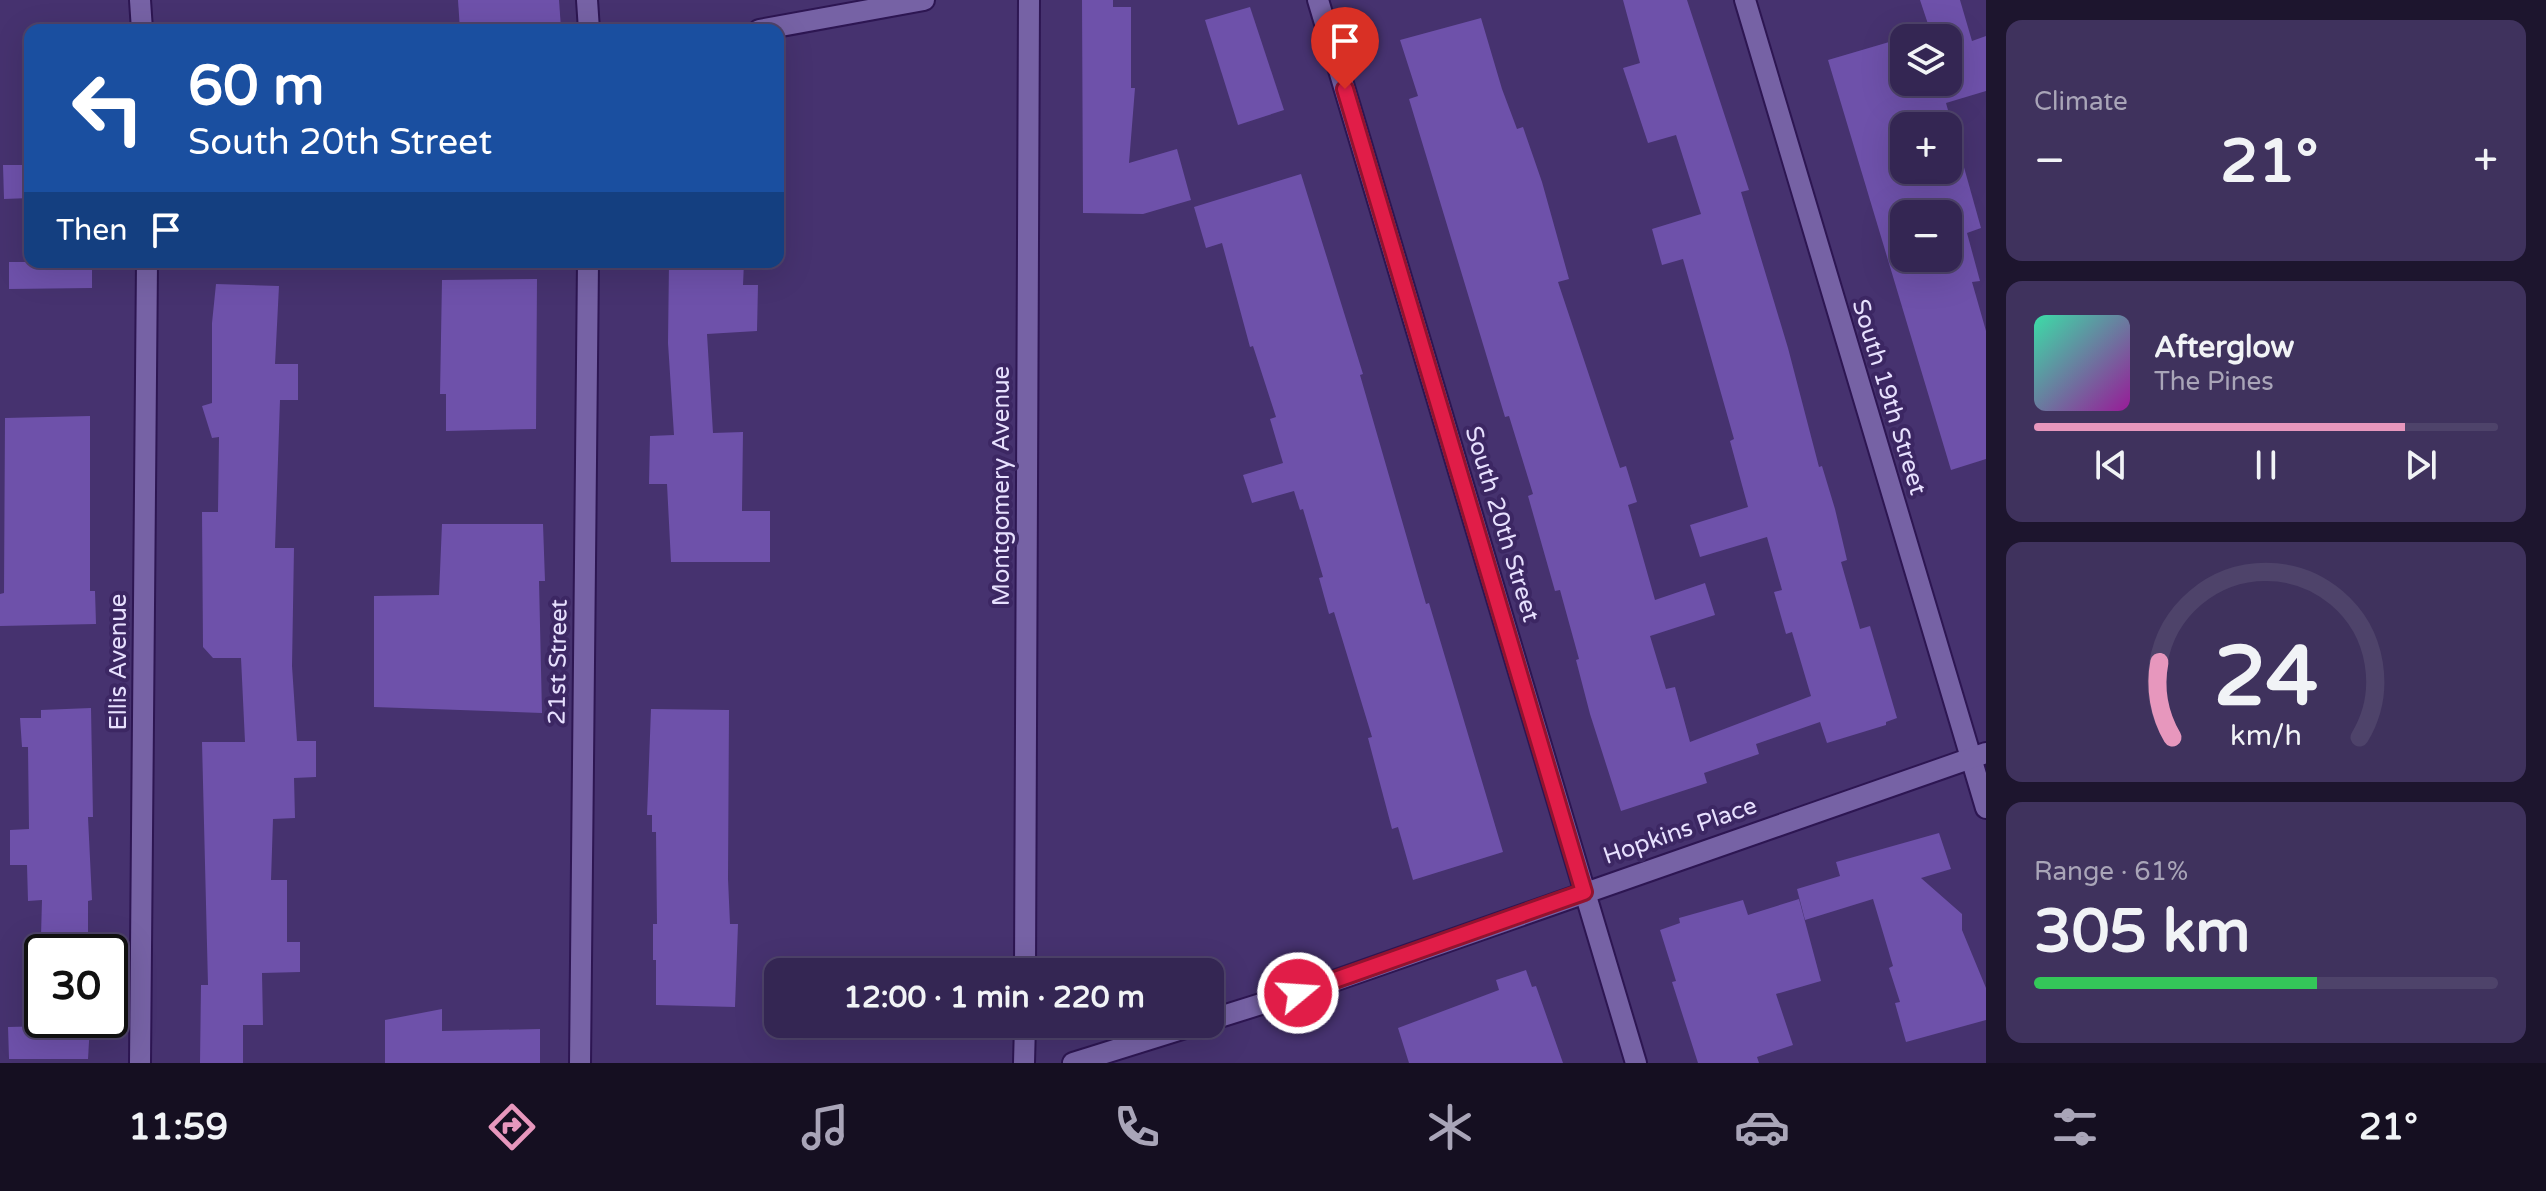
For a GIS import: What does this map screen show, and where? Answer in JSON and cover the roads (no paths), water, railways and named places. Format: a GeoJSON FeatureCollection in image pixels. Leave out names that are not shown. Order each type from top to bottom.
{"type":"FeatureCollection","features":[{"type":"Feature","properties":{"kind":"street"},"geometry":{"type":"LineString","coordinates":[[140,0],[142,24]]}},
{"type":"Feature","properties":{"kind":"street"},"geometry":{"type":"LineString","coordinates":[[587,0],[589,24]]}},
{"type":"Feature","properties":{"kind":"street"},"geometry":{"type":"LineString","coordinates":[[784,25],[924,0]]}},
{"type":"Feature","properties":{"kind":"street","name":"Montgomery Avenue"},"geometry":{"type":"LineString","coordinates":[[1025,958],[1029,0]]}},
{"type":"Feature","properties":{"kind":"street","name":"South 20th Street"},"geometry":{"type":"LineString","coordinates":[[1318,0],[1636,1063]]}},
{"type":"Feature","properties":{"kind":"street","name":"South 19th Street"},"geometry":{"type":"LineString","coordinates":[[1745,0],[1979,756],[1986,808]]}},
{"type":"Feature","properties":{"kind":"street","name":"Ellis Avenue"},"geometry":{"type":"LineString","coordinates":[[140,1063],[147,268]]}},
{"type":"Feature","properties":{"kind":"street","name":"21st Street"},"geometry":{"type":"LineString","coordinates":[[580,1063],[588,268]]}},
{"type":"Feature","properties":{"kind":"street","name":"Hopkins Place"},"geometry":{"type":"LineString","coordinates":[[1224,1016],[1328,983],[1979,756]]}},
{"type":"Feature","properties":{"kind":"street"},"geometry":{"type":"LineString","coordinates":[[1024,1063],[1025,1038]]}},
{"type":"Feature","properties":{"kind":"street"},"geometry":{"type":"LineString","coordinates":[[1073,1063],[1153,1038]]}}]}
